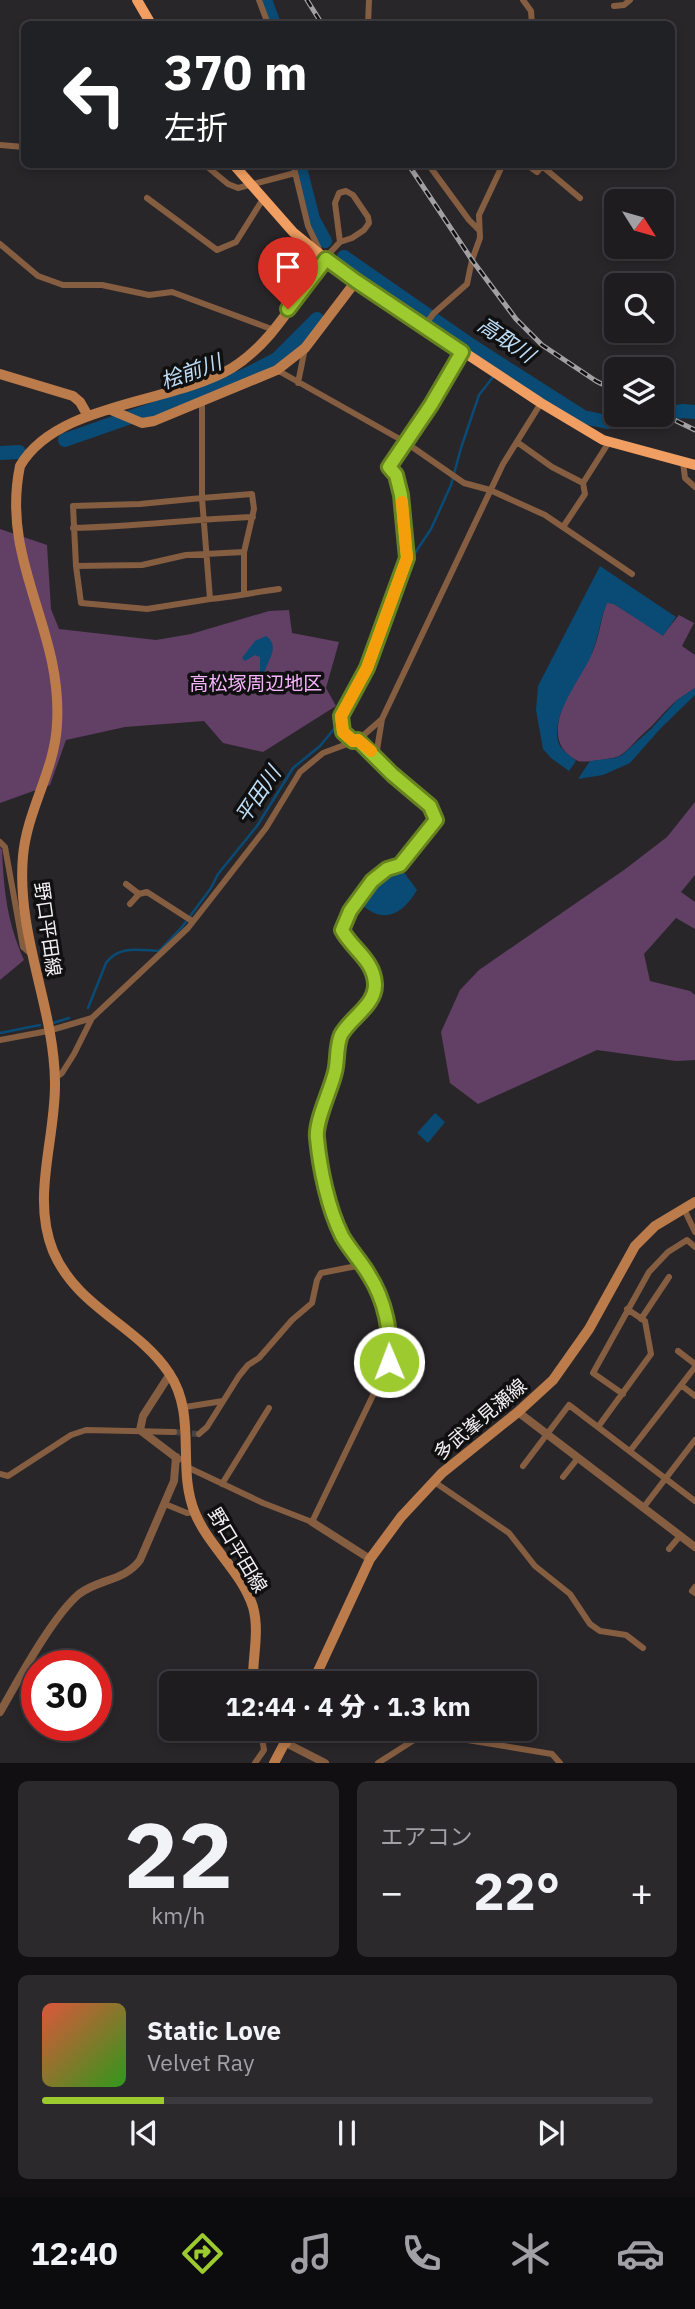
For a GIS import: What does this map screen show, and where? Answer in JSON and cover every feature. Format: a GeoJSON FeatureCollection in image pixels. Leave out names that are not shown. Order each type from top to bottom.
{"type":"FeatureCollection","features":[{"type":"Feature","properties":{"kind":"highway"},"geometry":{"type":"LineString","coordinates":[[137,0],[149,21]]}},
{"type":"Feature","properties":{"kind":"highway"},"geometry":{"type":"LineString","coordinates":[[236,168],[293,232],[326,259],[462,352],[585,431],[609,442],[695,465]]}},
{"type":"Feature","properties":{"kind":"main road"},"geometry":{"type":"LineString","coordinates":[[5,502],[10,484],[27,455],[62,427],[88,416],[116,412],[185,388],[228,370],[254,353],[326,259]]}},
{"type":"Feature","properties":{"kind":"main road"},"geometry":{"type":"LineString","coordinates":[[116,412],[137,422],[154,421],[277,370],[305,348],[356,281]]}},
{"type":"Feature","properties":{"kind":"main road"},"geometry":{"type":"LineString","coordinates":[[0,374],[73,396],[88,416]]}},
{"type":"Feature","properties":{"kind":"main road","name":"野口平田線"},"geometry":{"type":"LineString","coordinates":[[29,618],[55,684],[57,725],[54,749],[29,821],[23,853],[22,899],[55,1079],[54,1121],[44,1190],[45,1219],[52,1248],[66,1275],[80,1293],[160,1360],[178,1388],[185,1407],[187,1467],[194,1512],[240,1582],[252,1606],[256,1648],[254,1671]]}},
{"type":"Feature","properties":{"kind":"main road","name":"多武峯見瀬線"},"geometry":{"type":"LineString","coordinates":[[318,1671],[370,1559],[401,1517],[433,1480],[519,1412],[553,1380],[577,1349],[635,1245],[655,1226],[695,1202]]}},
{"type":"Feature","properties":{"kind":"main road"},"geometry":{"type":"LineString","coordinates":[[274,1763],[286,1743]]}},
{"type":"Feature","properties":{"kind":"street"},"geometry":{"type":"LineString","coordinates":[[259,0],[267,21]]}},
{"type":"Feature","properties":{"kind":"street"},"geometry":{"type":"LineString","coordinates":[[368,21],[369,0]]}},
{"type":"Feature","properties":{"kind":"street"},"geometry":{"type":"LineString","coordinates":[[523,0],[531,11],[532,21]]}},
{"type":"Feature","properties":{"kind":"street"},"geometry":{"type":"LineString","coordinates":[[614,6],[620,6],[630,0]]}},
{"type":"Feature","properties":{"kind":"street"},"geometry":{"type":"LineString","coordinates":[[0,145],[21,147]]}},
{"type":"Feature","properties":{"kind":"street"},"geometry":{"type":"LineString","coordinates":[[209,168],[234,186],[243,188],[295,173]]}},
{"type":"Feature","properties":{"kind":"street"},"geometry":{"type":"LineString","coordinates":[[294,168],[308,226],[317,247],[326,259],[340,242],[364,230],[369,222],[368,218],[346,191],[339,194],[335,203],[340,242]]}},
{"type":"Feature","properties":{"kind":"street"},"geometry":{"type":"LineString","coordinates":[[431,168],[479,230]]}},
{"type":"Feature","properties":{"kind":"street"},"geometry":{"type":"LineString","coordinates":[[424,327],[433,314],[467,284],[480,238],[481,211],[501,168]]}},
{"type":"Feature","properties":{"kind":"street"},"geometry":{"type":"LineString","coordinates":[[544,168],[580,198]]}},
{"type":"Feature","properties":{"kind":"street"},"geometry":{"type":"LineString","coordinates":[[147,198],[218,250],[236,242],[263,199]]}},
{"type":"Feature","properties":{"kind":"street"},"geometry":{"type":"LineString","coordinates":[[0,244],[38,276],[63,285],[102,285],[149,295],[172,292],[274,330]]}},
{"type":"Feature","properties":{"kind":"street"},"geometry":{"type":"LineString","coordinates":[[298,383],[305,348]]}},
{"type":"Feature","properties":{"kind":"street"},"geometry":{"type":"LineString","coordinates":[[312,1522],[389,1362],[389,1329],[371,1277],[343,1237],[333,1216],[316,1135],[335,1073],[339,1039],[346,1027],[369,1002],[375,989],[367,960],[342,930],[350,911],[372,881],[387,869],[400,865],[436,820],[430,806],[341,727],[341,716],[367,668],[407,558],[401,495],[396,475],[389,467],[431,405],[462,352]]}},
{"type":"Feature","properties":{"kind":"street"},"geometry":{"type":"LineString","coordinates":[[277,370],[405,442],[459,480],[490,490],[545,515],[632,574]]}},
{"type":"Feature","properties":{"kind":"street"},"geometry":{"type":"LineString","coordinates":[[202,402],[202,498],[209,599]]}},
{"type":"Feature","properties":{"kind":"street"},"geometry":{"type":"LineString","coordinates":[[376,756],[382,719],[503,464],[541,403]]}},
{"type":"Feature","properties":{"kind":"street"},"geometry":{"type":"LineString","coordinates":[[517,442],[552,467],[583,483]]}},
{"type":"Feature","properties":{"kind":"street"},"geometry":{"type":"LineString","coordinates":[[563,527],[585,494],[583,483],[609,442]]}},
{"type":"Feature","properties":{"kind":"street"},"geometry":{"type":"LineString","coordinates":[[683,461],[685,478],[695,487]]}},
{"type":"Feature","properties":{"kind":"street"},"geometry":{"type":"LineString","coordinates":[[244,593],[244,552],[253,517],[252,494],[140,504],[73,506],[81,603],[147,609],[279,589]]}},
{"type":"Feature","properties":{"kind":"street"},"geometry":{"type":"LineString","coordinates":[[73,528],[253,517]]}},
{"type":"Feature","properties":{"kind":"street"},"geometry":{"type":"LineString","coordinates":[[76,566],[142,565],[186,555],[244,552]]}},
{"type":"Feature","properties":{"kind":"street"},"geometry":{"type":"LineString","coordinates":[[55,1079],[74,1054],[92,1018],[169,947],[266,828],[300,772],[323,753],[356,740],[382,719]]}},
{"type":"Feature","properties":{"kind":"street"},"geometry":{"type":"LineString","coordinates":[[0,842],[5,847],[23,947],[31,954]]}},
{"type":"Feature","properties":{"kind":"street"},"geometry":{"type":"LineString","coordinates":[[126,884],[139,894]]}},
{"type":"Feature","properties":{"kind":"street"},"geometry":{"type":"LineString","coordinates":[[130,904],[139,894],[147,892],[189,920]]}},
{"type":"Feature","properties":{"kind":"street"},"geometry":{"type":"LineString","coordinates":[[0,1040],[48,1031],[92,1018]]}},
{"type":"Feature","properties":{"kind":"street"},"geometry":{"type":"LineString","coordinates":[[684,1209],[695,1232]]}},
{"type":"Feature","properties":{"kind":"street"},"geometry":{"type":"LineString","coordinates":[[623,1394],[593,1373],[627,1309],[657,1261],[687,1240],[695,1247]]}},
{"type":"Feature","properties":{"kind":"street"},"geometry":{"type":"LineString","coordinates":[[199,1434],[248,1365],[259,1359],[292,1320],[312,1303],[321,1273],[362,1265]]}},
{"type":"Feature","properties":{"kind":"street"},"geometry":{"type":"LineString","coordinates":[[641,1319],[668,1276]]}},
{"type":"Feature","properties":{"kind":"street"},"geometry":{"type":"LineString","coordinates":[[598,1427],[651,1354],[645,1321],[627,1309]]}},
{"type":"Feature","properties":{"kind":"street"},"geometry":{"type":"LineString","coordinates":[[630,1451],[695,1366],[678,1351]]}},
{"type":"Feature","properties":{"kind":"street"},"geometry":{"type":"LineString","coordinates":[[140,1430],[143,1416],[170,1374]]}},
{"type":"Feature","properties":{"kind":"street"},"geometry":{"type":"LineString","coordinates":[[681,1385],[695,1396]]}},
{"type":"Feature","properties":{"kind":"street"},"geometry":{"type":"LineString","coordinates":[[185,1407],[223,1401]]}},
{"type":"Feature","properties":{"kind":"street"},"geometry":{"type":"LineString","coordinates":[[523,1466],[569,1405],[695,1501]]}},
{"type":"Feature","properties":{"kind":"street"},"geometry":{"type":"LineString","coordinates":[[222,1484],[269,1408]]}},
{"type":"Feature","properties":{"kind":"street"},"geometry":{"type":"LineString","coordinates":[[519,1412],[695,1547]]}},
{"type":"Feature","properties":{"kind":"street"},"geometry":{"type":"LineString","coordinates":[[0,1474],[8,1476],[71,1435],[86,1430],[174,1432]]}},
{"type":"Feature","properties":{"kind":"street"},"geometry":{"type":"LineString","coordinates":[[140,1430],[187,1467],[312,1522],[370,1559]]}},
{"type":"Feature","properties":{"kind":"street"},"geometry":{"type":"LineString","coordinates":[[643,1508],[695,1440]]}},
{"type":"Feature","properties":{"kind":"street"},"geometry":{"type":"LineString","coordinates":[[0,1712],[70,1602],[90,1587],[135,1568],[174,1481],[176,1457]]}},
{"type":"Feature","properties":{"kind":"street"},"geometry":{"type":"LineString","coordinates":[[563,1477],[578,1458]]}},
{"type":"Feature","properties":{"kind":"street"},"geometry":{"type":"LineString","coordinates":[[433,1480],[509,1533],[536,1566],[570,1594],[590,1624],[600,1632],[626,1636],[643,1648]]}},
{"type":"Feature","properties":{"kind":"street"},"geometry":{"type":"LineString","coordinates":[[165,1504],[187,1513],[194,1512]]}},
{"type":"Feature","properties":{"kind":"street"},"geometry":{"type":"LineString","coordinates":[[669,1549],[680,1535]]}},
{"type":"Feature","properties":{"kind":"street"},"geometry":{"type":"LineString","coordinates":[[695,1587],[692,1591],[695,1593]]}},
{"type":"Feature","properties":{"kind":"street"},"geometry":{"type":"LineString","coordinates":[[383,1761],[425,1733],[552,1754],[561,1763]]}},
{"type":"Feature","properties":{"kind":"street"},"geometry":{"type":"LineString","coordinates":[[255,1763],[264,1750],[262,1741]]}},
{"type":"Feature","properties":{"kind":"street"},"geometry":{"type":"LineString","coordinates":[[286,1743],[325,1763]]}},
{"type":"Feature","properties":{"kind":"green space","name":"高松塚周辺地区"},"geometry":{"type":"Polygon","coordinates":[[[0,529],[47,545],[51,609],[59,629],[156,640],[191,634],[269,611],[289,610],[292,633],[339,642],[326,688],[336,706],[263,752],[223,743],[204,721],[125,727],[66,740],[50,785],[0,803],[0,529]]]}},
{"type":"Feature","properties":{"kind":"green space"},"geometry":{"type":"Polygon","coordinates":[[[607,602],[663,635],[679,615],[694,623],[682,646],[695,655],[695,688],[677,700],[619,756],[578,761],[565,752],[559,740],[558,727],[567,698],[592,652],[607,602]]]}},
{"type":"Feature","properties":{"kind":"green space"},"geometry":{"type":"Polygon","coordinates":[[[695,802],[695,875],[681,892],[695,902],[695,929],[676,918],[644,954],[650,981],[690,991],[695,995],[695,1060],[676,1061],[597,1050],[478,1104],[450,1083],[441,1032],[460,990],[479,970],[624,870],[667,837],[695,802]]]}},
{"type":"Feature","properties":{"kind":"green space"},"geometry":{"type":"Polygon","coordinates":[[[0,847],[10,919],[24,960],[0,980],[0,847]]]}},
{"type":"Feature","properties":{"kind":"water"},"geometry":{"type":"Polygon","coordinates":[[[600,566],[676,617],[663,636],[614,604],[607,603],[591,656],[568,697],[559,720],[559,744],[576,761],[569,771],[543,749],[536,710],[538,686],[600,566]]]}},
{"type":"Feature","properties":{"kind":"water"},"geometry":{"type":"Polygon","coordinates":[[[266,636],[271,641],[273,651],[264,678],[260,675],[260,657],[255,655],[245,661],[242,658],[255,641],[266,636]]]}},
{"type":"Feature","properties":{"kind":"water"},"geometry":{"type":"Polygon","coordinates":[[[695,688],[695,695],[630,763],[603,775],[578,779],[590,761],[622,755],[651,729],[677,700],[695,688]]]}},
{"type":"Feature","properties":{"kind":"water"},"geometry":{"type":"Polygon","coordinates":[[[400,867],[417,890],[405,906],[384,915],[367,909],[359,902],[380,876],[400,867]]]}},
{"type":"Feature","properties":{"kind":"water"},"geometry":{"type":"Polygon","coordinates":[[[435,1113],[445,1122],[428,1143],[417,1133],[435,1113]]]}},
{"type":"Feature","properties":{"kind":"waterway","name":"高取川"},"geometry":{"type":"LineString","coordinates":[[265,0],[273,21]]}},
{"type":"Feature","properties":{"kind":"waterway","name":"高取川"},"geometry":{"type":"LineString","coordinates":[[300,168],[313,219],[325,241]]}},
{"type":"Feature","properties":{"kind":"waterway","name":"高取川"},"geometry":{"type":"LineString","coordinates":[[344,257],[472,346],[583,417],[604,421]]}},
{"type":"Feature","properties":{"kind":"waterway","name":"桧前川"},"geometry":{"type":"LineString","coordinates":[[65,440],[246,375],[277,359],[317,319]]}},
{"type":"Feature","properties":{"kind":"waterway","name":"平田川"},"geometry":{"type":"LineString","coordinates":[[497,372],[502,365]]}},
{"type":"Feature","properties":{"kind":"waterway","name":"平田川"},"geometry":{"type":"LineString","coordinates":[[396,596],[409,562],[431,529],[451,485],[479,395],[493,377]]}},
{"type":"Feature","properties":{"kind":"waterway","name":"高取川"},"geometry":{"type":"LineString","coordinates":[[674,412],[695,412]]}},
{"type":"Feature","properties":{"kind":"waterway","name":"桧前川"},"geometry":{"type":"LineString","coordinates":[[0,453],[19,452]]}},
{"type":"Feature","properties":{"kind":"waterway","name":"平田川"},"geometry":{"type":"LineString","coordinates":[[343,718],[368,672]]}},
{"type":"Feature","properties":{"kind":"waterway","name":"平田川"},"geometry":{"type":"LineString","coordinates":[[88,1008],[111,957],[130,950],[159,951],[182,927],[218,874],[257,826],[293,768],[320,746],[339,723]]}},
{"type":"Feature","properties":{"kind":"waterway","name":"平田川"},"geometry":{"type":"LineString","coordinates":[[53,1023],[69,1018]]}},
{"type":"Feature","properties":{"kind":"waterway","name":"平田川"},"geometry":{"type":"LineString","coordinates":[[0,1033],[40,1025]]}},
{"type":"Feature","properties":{"kind":"tunnel"},"geometry":{"type":"LineString","coordinates":[[174,1432],[199,1434]]}},
{"type":"Feature","properties":{"kind":"railway"},"geometry":{"type":"LineString","coordinates":[[307,0],[320,21]]}},
{"type":"Feature","properties":{"kind":"railway"},"geometry":{"type":"LineString","coordinates":[[411,168],[472,260],[516,319],[542,345],[604,385]]}},
{"type":"Feature","properties":{"kind":"railway"},"geometry":{"type":"LineString","coordinates":[[674,420],[695,430]]}},
{"type":"Feature","properties":{"kind":"slow traffic"},"geometry":{"type":"LineString","coordinates":[[371,751],[343,732],[341,716],[367,668],[407,558],[402,502]]}},
{"type":"Feature","properties":{"kind":"route"},"geometry":{"type":"LineString","coordinates":[[288,309],[326,259],[462,352],[431,405],[389,467],[396,475],[401,495],[407,558],[367,668],[341,716],[343,732],[353,741],[358,740],[430,806],[436,820],[400,865],[378,874],[372,881],[350,911],[342,930],[367,960],[375,989],[369,1002],[346,1027],[339,1039],[335,1073],[316,1135],[333,1216],[349,1247],[371,1277],[381,1304],[389,1329],[389,1362]]}}]}
